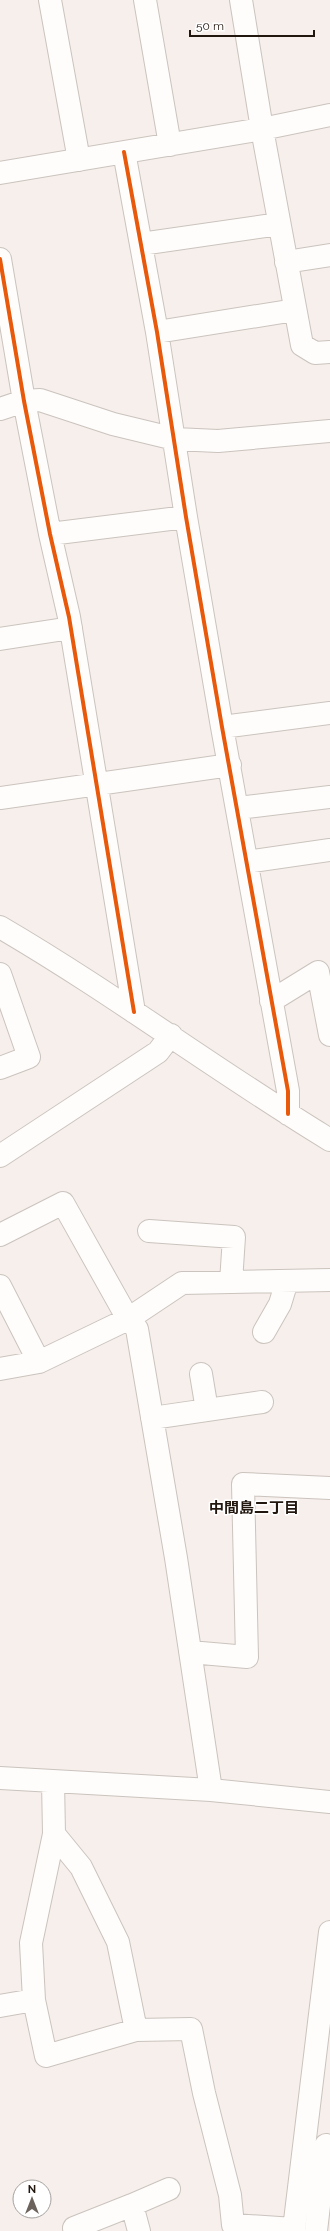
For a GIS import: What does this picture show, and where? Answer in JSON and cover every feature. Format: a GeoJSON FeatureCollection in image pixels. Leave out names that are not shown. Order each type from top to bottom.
{"type":"FeatureCollection","features":[{"type":"Feature","properties":{"kind":"street"},"geometry":{"type":"LineString","coordinates":[[50,0],[79,160]]}},
{"type":"Feature","properties":{"kind":"street"},"geometry":{"type":"LineString","coordinates":[[144,0],[170,145]]}},
{"type":"Feature","properties":{"kind":"street"},"geometry":{"type":"LineString","coordinates":[[241,0],[262,129],[302,345],[315,353],[330,352]]}},
{"type":"Feature","properties":{"kind":"street"},"geometry":{"type":"LineString","coordinates":[[0,173],[262,129],[330,115]]}},
{"type":"Feature","properties":{"kind":"street"},"geometry":{"type":"LineString","coordinates":[[124,152],[157,332],[186,516],[222,727],[238,808],[288,1091],[288,1114]]}},
{"type":"Feature","properties":{"kind":"street"},"geometry":{"type":"LineString","coordinates":[[141,244],[279,224]]}},
{"type":"Feature","properties":{"kind":"street"},"geometry":{"type":"LineString","coordinates":[[286,262],[330,255]]}},
{"type":"Feature","properties":{"kind":"street"},"geometry":{"type":"LineString","coordinates":[[0,260],[24,401],[70,628],[134,1012]]}},
{"type":"Feature","properties":{"kind":"street"},"geometry":{"type":"LineString","coordinates":[[157,332],[295,310]]}},
{"type":"Feature","properties":{"kind":"street"},"geometry":{"type":"LineString","coordinates":[[0,409],[24,401],[40,400],[113,424],[175,440],[218,441],[330,431]]}},
{"type":"Feature","properties":{"kind":"street"},"geometry":{"type":"LineString","coordinates":[[50,534],[186,516]]}},
{"type":"Feature","properties":{"kind":"street"},"geometry":{"type":"LineString","coordinates":[[0,638],[70,628]]}},
{"type":"Feature","properties":{"kind":"street"},"geometry":{"type":"LineString","coordinates":[[222,727],[330,713]]}},
{"type":"Feature","properties":{"kind":"street"},"geometry":{"type":"LineString","coordinates":[[0,798],[230,765]]}},
{"type":"Feature","properties":{"kind":"street"},"geometry":{"type":"LineString","coordinates":[[238,808],[330,797]]}},
{"type":"Feature","properties":{"kind":"street"},"geometry":{"type":"LineString","coordinates":[[247,862],[330,850]]}},
{"type":"Feature","properties":{"kind":"street"},"geometry":{"type":"LineString","coordinates":[[1,930],[171,1035],[288,1114],[330,1140]]}},
{"type":"Feature","properties":{"kind":"street"},"geometry":{"type":"LineString","coordinates":[[271,1001],[324,969],[330,1035]]}},
{"type":"Feature","properties":{"kind":"street"},"geometry":{"type":"LineString","coordinates":[[0,974],[29,1057],[0,1068]]}},
{"type":"Feature","properties":{"kind":"street"},"geometry":{"type":"LineString","coordinates":[[0,1156],[158,1052],[171,1035]]}},
{"type":"Feature","properties":{"kind":"street"},"geometry":{"type":"LineString","coordinates":[[0,1236],[64,1203],[128,1319],[137,1329],[211,1790]]}},
{"type":"Feature","properties":{"kind":"street"},"geometry":{"type":"LineString","coordinates":[[149,1231],[234,1237],[231,1282]]}},
{"type":"Feature","properties":{"kind":"street"},"geometry":{"type":"LineString","coordinates":[[0,1369],[39,1362],[128,1319],[182,1284],[330,1280]]}},
{"type":"Feature","properties":{"kind":"street"},"geometry":{"type":"LineString","coordinates":[[264,1332],[280,1304],[287,1281]]}},
{"type":"Feature","properties":{"kind":"street"},"geometry":{"type":"LineString","coordinates":[[0,1286],[39,1362]]}},
{"type":"Feature","properties":{"kind":"street"},"geometry":{"type":"LineString","coordinates":[[201,1374],[207,1410]]}},
{"type":"Feature","properties":{"kind":"street"},"geometry":{"type":"LineString","coordinates":[[152,1418],[262,1402]]}},
{"type":"Feature","properties":{"kind":"street"},"geometry":{"type":"LineString","coordinates":[[190,1652],[247,1657],[243,1484],[330,1488]]}},
{"type":"Feature","properties":{"kind":"street"},"geometry":{"type":"LineString","coordinates":[[0,1778],[211,1790],[330,1802]]}},
{"type":"Feature","properties":{"kind":"street"},"geometry":{"type":"LineString","coordinates":[[53,1781],[54,1834],[31,1943],[34,2000],[46,2056],[136,2030],[191,2028],[204,2093],[230,2195],[233,2225],[294,2230],[330,1932]]}},
{"type":"Feature","properties":{"kind":"street"},"geometry":{"type":"LineString","coordinates":[[54,1834],[81,1866],[118,1942],[136,2030]]}},
{"type":"Feature","properties":{"kind":"street"},"geometry":{"type":"LineString","coordinates":[[0,2006],[34,2000]]}},
{"type":"Feature","properties":{"kind":"street"},"geometry":{"type":"LineString","coordinates":[[303,2147],[328,2145],[316,2231]]}},
{"type":"Feature","properties":{"kind":"street"},"geometry":{"type":"LineString","coordinates":[[74,2228],[169,2189]]}},
{"type":"Feature","properties":{"kind":"street"},"geometry":{"type":"LineString","coordinates":[[132,2205],[139,2231]]}},
{"type":"Feature","properties":{"kind":"cycle path"},"geometry":{"type":"LineString","coordinates":[[124,152],[157,332],[186,517],[222,727],[288,1091],[288,1114]]}},
{"type":"Feature","properties":{"kind":"cycle path"},"geometry":{"type":"LineString","coordinates":[[0,259],[24,401],[50,534],[69,617],[134,1012]]}},
{"type":"Feature","properties":{"kind":"district","name":"中間島二丁目"},"geometry":{"type":"Point","coordinates":[254,1508]}}]}
